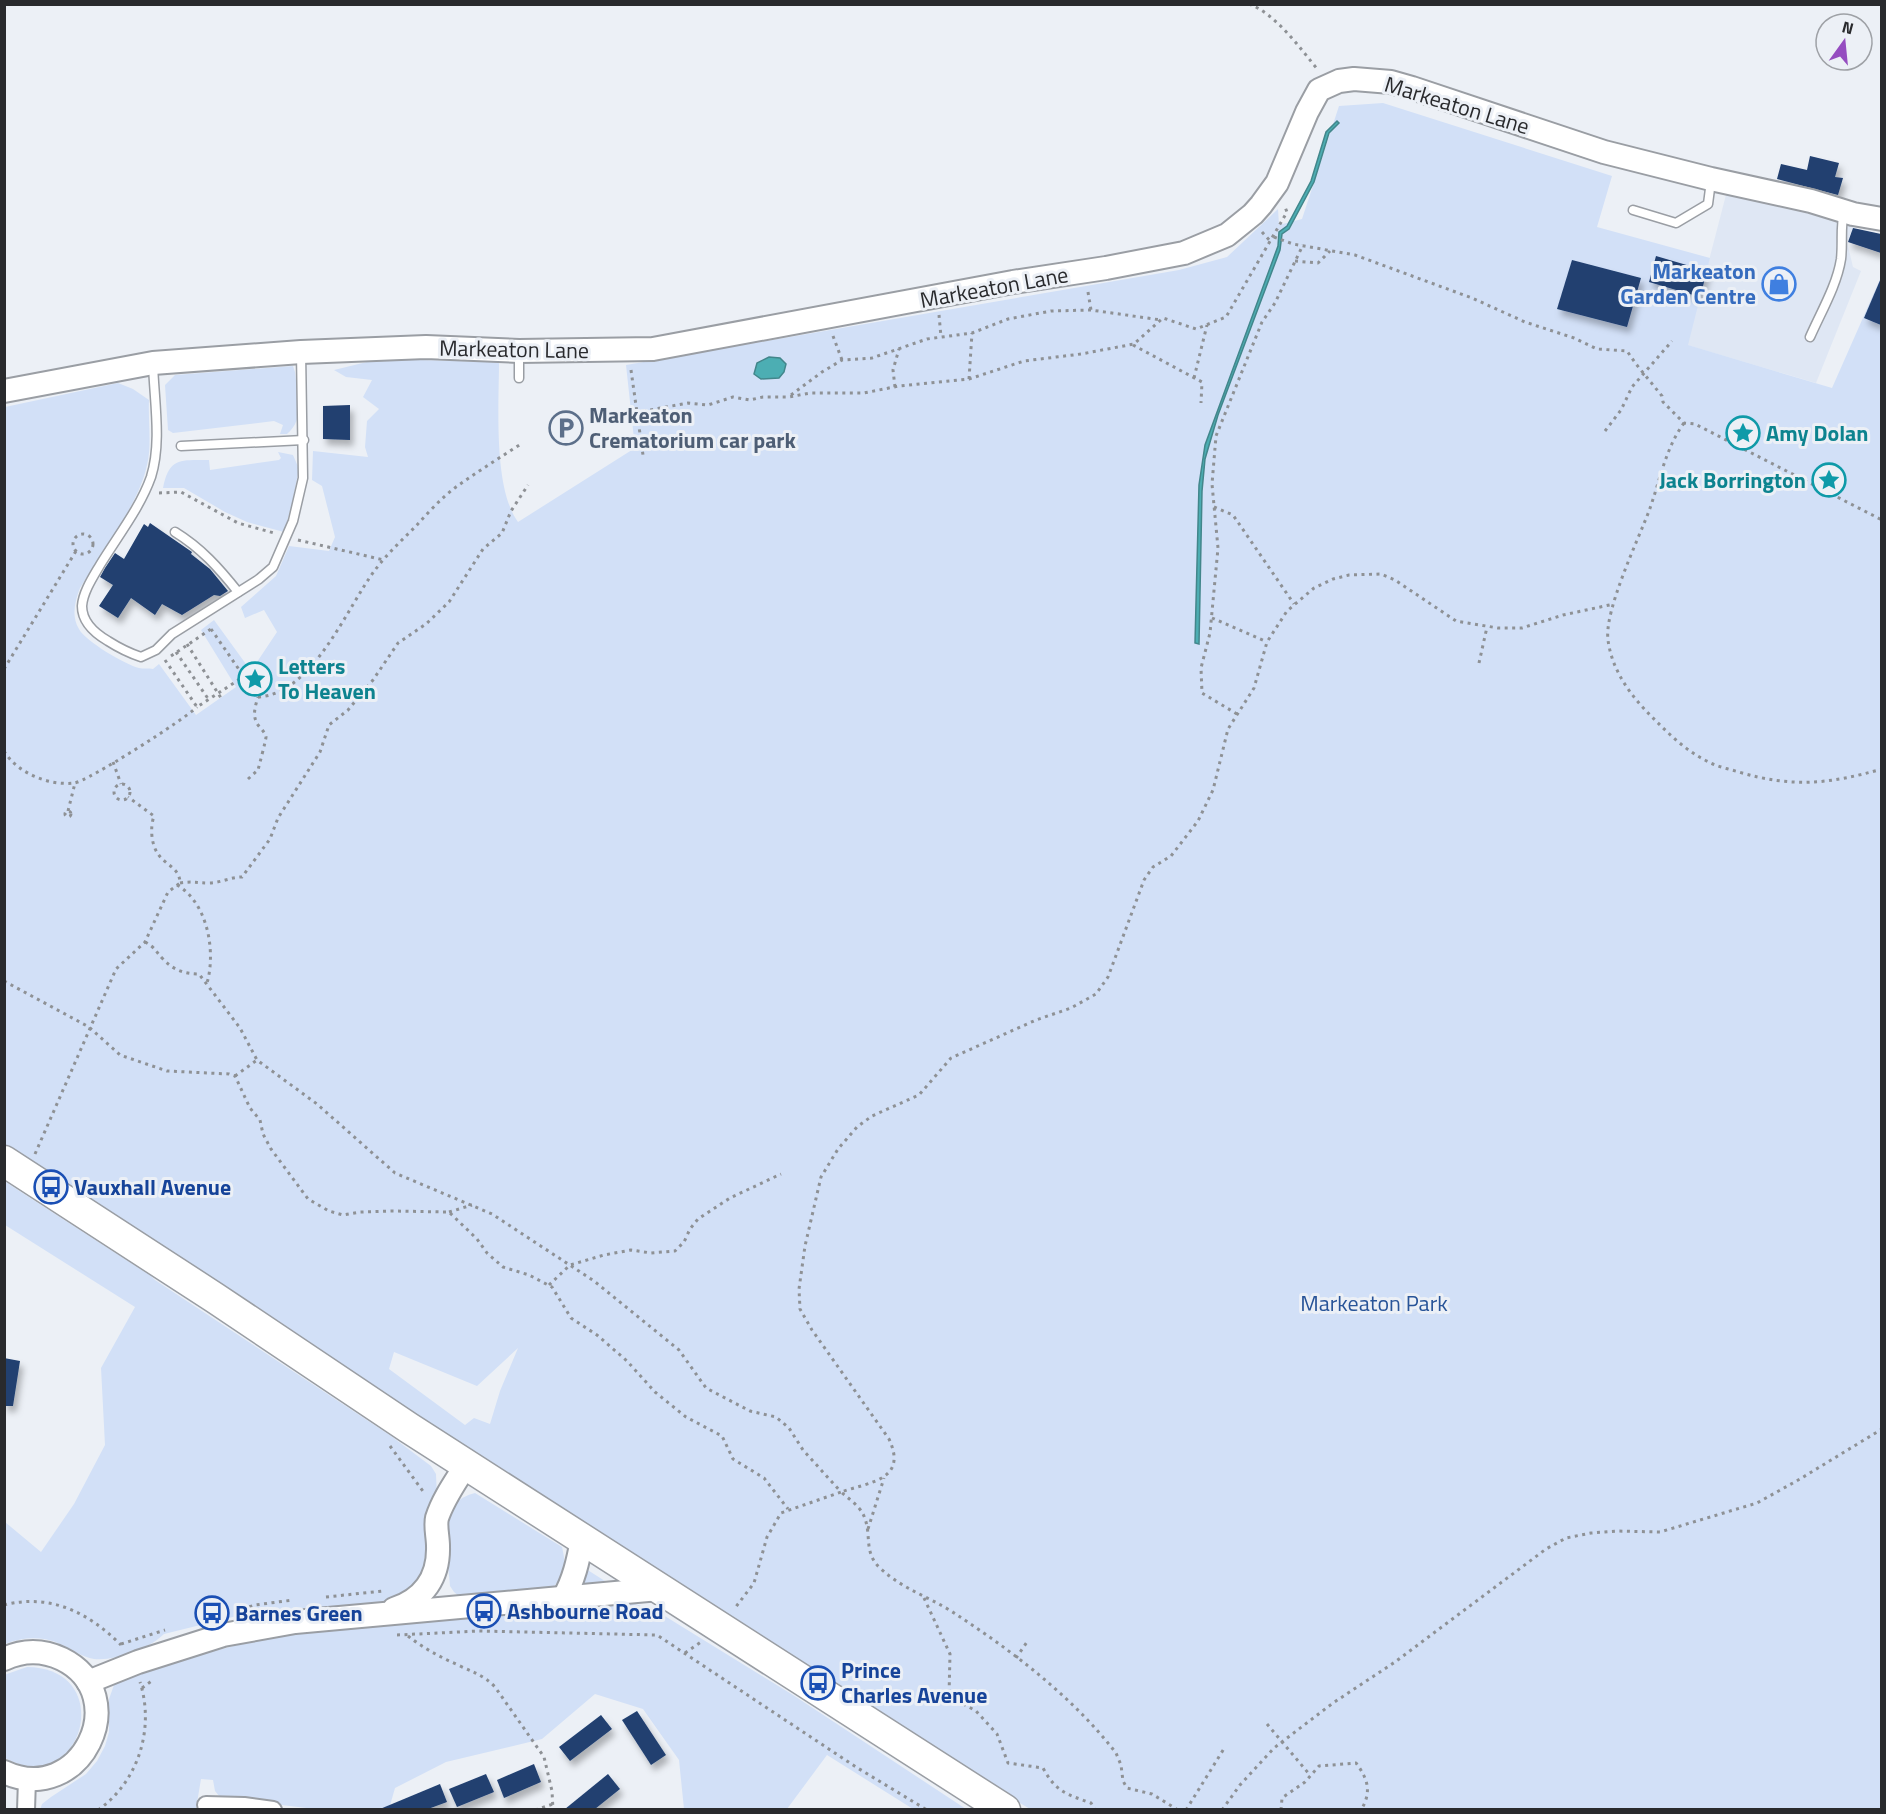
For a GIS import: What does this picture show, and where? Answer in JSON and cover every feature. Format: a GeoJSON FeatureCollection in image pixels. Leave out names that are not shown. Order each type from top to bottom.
{"type":"FeatureCollection","features":[{"type":"Feature","properties":{"kind":"highway"},"geometry":{"type":"LineString","coordinates":[[19,1160],[466,1465],[1005,1809]]}},
{"type":"Feature","properties":{"kind":"street","name":"Markeaton Lane"},"geometry":{"type":"LineString","coordinates":[[4,391],[153,363],[301,351],[426,347],[519,351],[653,349],[1013,282],[1173,255],[1214,241],[1238,228],[1253,214],[1267,197],[1284,169],[1314,98],[1328,84],[1354,79],[1391,82],[1604,152],[1881,219]]}},
{"type":"Feature","properties":{"kind":"street"},"geometry":{"type":"LineString","coordinates":[[376,1614],[398,1608],[414,1600],[429,1585],[438,1557],[436,1520],[466,1465]]}},
{"type":"Feature","properties":{"kind":"street"},"geometry":{"type":"LineString","coordinates":[[562,1599],[574,1577],[582,1540]]}},
{"type":"Feature","properties":{"kind":"street"},"geometry":{"type":"LineString","coordinates":[[88,1682],[138,1662],[223,1635],[295,1622],[659,1589]]}},
{"type":"Feature","properties":{"kind":"street"},"geometry":{"type":"LineString","coordinates":[[4,1659],[27,1652],[41,1652],[68,1662],[88,1682],[97,1709],[95,1730],[87,1749],[79,1760],[62,1772],[41,1779],[27,1779],[4,1772]]}},
{"type":"Feature","properties":{"kind":"street"},"geometry":{"type":"LineString","coordinates":[[26,1809],[27,1779]]}},
{"type":"Feature","properties":{"kind":"street"},"geometry":{"type":"LineString","coordinates":[[206,1805],[273,1809]]}},
{"type":"Feature","properties":{"kind":"lane"},"geometry":{"type":"LineString","coordinates":[[1633,210],[1676,223],[1708,204],[1712,179]]}},
{"type":"Feature","properties":{"kind":"lane"},"geometry":{"type":"LineString","coordinates":[[1810,337],[1837,273],[1841,258],[1841,225],[1844,211]]}},
{"type":"Feature","properties":{"kind":"lane"},"geometry":{"type":"LineString","coordinates":[[153,363],[157,456],[145,493],[89,586],[82,608],[89,626],[100,637],[129,654],[141,657],[156,650],[179,630],[259,579],[273,567],[292,521],[303,478],[301,351]]}},
{"type":"Feature","properties":{"kind":"lane"},"geometry":{"type":"LineString","coordinates":[[519,351],[519,378]]}},
{"type":"Feature","properties":{"kind":"lane"},"geometry":{"type":"LineString","coordinates":[[181,446],[304,440]]}},
{"type":"Feature","properties":{"kind":"lane"},"geometry":{"type":"LineString","coordinates":[[175,532],[211,559],[238,592]]}},
{"type":"Feature","properties":{"kind":"path"},"geometry":{"type":"LineString","coordinates":[[1249,4],[1261,9],[1296,42],[1328,84]]}},
{"type":"Feature","properties":{"kind":"path"},"geometry":{"type":"LineString","coordinates":[[789,397],[822,372],[843,360],[872,358],[927,339],[972,333],[1008,320],[1051,311],[1091,310],[1161,320],[1163,318],[1196,330],[1226,317],[1274,237],[1293,244],[1355,255],[1472,298],[1525,322],[1574,338],[1597,349],[1627,351],[1662,396],[1663,402],[1684,423],[1695,424],[1881,520]]}},
{"type":"Feature","properties":{"kind":"path"},"geometry":{"type":"LineString","coordinates":[[1237,714],[1202,693],[1201,668],[1210,633],[1218,548],[1212,484],[1216,436],[1262,322],[1275,303],[1303,245]]}},
{"type":"Feature","properties":{"kind":"path"},"geometry":{"type":"LineString","coordinates":[[1295,261],[1318,263],[1330,251]]}},
{"type":"Feature","properties":{"kind":"path"},"geometry":{"type":"LineString","coordinates":[[825,317],[843,360]]}},
{"type":"Feature","properties":{"kind":"path"},"geometry":{"type":"LineString","coordinates":[[606,418],[688,403],[708,405],[733,397],[750,400],[810,393],[864,393],[894,387],[969,379],[1024,361],[1081,354],[1132,344],[1161,320]]}},
{"type":"Feature","properties":{"kind":"path"},"geometry":{"type":"LineString","coordinates":[[1194,378],[1207,325]]}},
{"type":"Feature","properties":{"kind":"path"},"geometry":{"type":"LineString","coordinates":[[969,379],[972,333]]}},
{"type":"Feature","properties":{"kind":"path"},"geometry":{"type":"LineString","coordinates":[[1605,431],[1621,410],[1632,387],[1672,341]]}},
{"type":"Feature","properties":{"kind":"path"},"geometry":{"type":"LineString","coordinates":[[1132,344],[1202,382],[1201,403]]}},
{"type":"Feature","properties":{"kind":"path"},"geometry":{"type":"LineString","coordinates":[[894,387],[893,370],[898,349]]}},
{"type":"Feature","properties":{"kind":"path"},"geometry":{"type":"LineString","coordinates":[[629,351],[643,455]]}},
{"type":"Feature","properties":{"kind":"path"},"geometry":{"type":"LineString","coordinates":[[1684,423],[1667,454],[1649,511],[1614,604],[1608,639],[1622,680],[1634,700],[1656,722],[1680,744],[1709,763],[1760,778],[1795,783],[1847,779],[1881,770]]}},
{"type":"Feature","properties":{"kind":"path"},"geometry":{"type":"LineString","coordinates":[[258,697],[270,696],[282,691],[301,677],[327,645],[376,569],[417,525],[454,489],[521,444]]}},
{"type":"Feature","properties":{"kind":"path"},"geometry":{"type":"LineString","coordinates":[[19,1160],[89,1027],[116,969],[145,942],[168,892],[179,884],[195,880],[211,883],[242,877],[270,839],[278,818],[320,752],[329,725],[373,680],[398,643],[426,624],[449,602],[483,549],[502,533],[511,511],[528,485]]}},
{"type":"Feature","properties":{"kind":"path"},"geometry":{"type":"LineString","coordinates":[[145,493],[181,492],[238,524],[384,560]]}},
{"type":"Feature","properties":{"kind":"path"},"geometry":{"type":"LineString","coordinates":[[1214,507],[1233,515],[1294,604]]}},
{"type":"Feature","properties":{"kind":"path"},"geometry":{"type":"LineString","coordinates":[[83,534],[91,537],[93,544],[89,552],[81,554],[76,551],[73,544],[76,537],[83,534]]}},
{"type":"Feature","properties":{"kind":"path"},"geometry":{"type":"LineString","coordinates":[[4,669],[76,551]]}},
{"type":"Feature","properties":{"kind":"path"},"geometry":{"type":"LineString","coordinates":[[719,1628],[754,1583],[771,1527],[781,1513],[884,1478],[894,1464],[895,1457],[889,1439],[812,1330],[800,1309],[799,1289],[805,1246],[820,1176],[838,1149],[857,1127],[872,1116],[920,1095],[951,1058],[958,1053],[1036,1020],[1071,1008],[1102,989],[1144,880],[1153,867],[1172,856],[1191,833],[1208,804],[1214,790],[1225,736],[1254,688],[1267,642],[1280,620],[1294,604],[1314,588],[1333,579],[1359,573],[1377,573],[1395,580],[1456,621],[1487,627],[1522,628],[1563,615],[1614,604]]}},
{"type":"Feature","properties":{"kind":"path"},"geometry":{"type":"LineString","coordinates":[[202,615],[258,697]]}},
{"type":"Feature","properties":{"kind":"path"},"geometry":{"type":"LineString","coordinates":[[1212,618],[1267,642]]}},
{"type":"Feature","properties":{"kind":"path"},"geometry":{"type":"LineString","coordinates":[[1479,663],[1487,627]]}},
{"type":"Feature","properties":{"kind":"path"},"geometry":{"type":"LineString","coordinates":[[197,707],[165,660],[211,629]]}},
{"type":"Feature","properties":{"kind":"path"},"geometry":{"type":"LineString","coordinates":[[179,630],[220,696]]}},
{"type":"Feature","properties":{"kind":"path"},"geometry":{"type":"LineString","coordinates":[[176,652],[209,700]]}},
{"type":"Feature","properties":{"kind":"path"},"geometry":{"type":"LineString","coordinates":[[4,751],[17,765],[35,776],[62,783],[75,783],[113,762],[197,707],[220,696],[243,677]]}},
{"type":"Feature","properties":{"kind":"path"},"geometry":{"type":"LineString","coordinates":[[248,779],[258,770],[266,738],[254,714],[258,697]]}},
{"type":"Feature","properties":{"kind":"path"},"geometry":{"type":"LineString","coordinates":[[113,762],[122,784],[129,789],[128,797]]}},
{"type":"Feature","properties":{"kind":"path"},"geometry":{"type":"LineString","coordinates":[[69,811],[75,783]]}},
{"type":"Feature","properties":{"kind":"path"},"geometry":{"type":"LineString","coordinates":[[122,784],[117,786],[115,794],[120,799],[128,797]]}},
{"type":"Feature","properties":{"kind":"path"},"geometry":{"type":"LineString","coordinates":[[128,797],[154,816],[151,823],[158,853],[180,876],[179,884],[199,909],[212,951],[207,984]]}},
{"type":"Feature","properties":{"kind":"path"},"geometry":{"type":"LineString","coordinates":[[145,942],[155,947],[163,959],[183,974],[199,974],[240,1028],[256,1060],[317,1104],[395,1173],[492,1214],[594,1281],[679,1350],[706,1388],[750,1411],[776,1417],[789,1428],[803,1450],[828,1479],[863,1513],[869,1552],[874,1561],[903,1587],[949,1610],[1051,1683],[1109,1745],[1121,1765],[1123,1781],[1128,1788],[1152,1794],[1178,1809]]}},
{"type":"Feature","properties":{"kind":"path"},"geometry":{"type":"LineString","coordinates":[[4,981],[89,1027],[120,1054],[167,1071],[235,1076],[250,1108],[260,1120],[263,1134],[271,1149],[308,1199],[329,1211],[343,1215],[386,1211],[449,1212],[472,1205]]}},
{"type":"Feature","properties":{"kind":"path"},"geometry":{"type":"LineString","coordinates":[[235,1076],[256,1060]]}},
{"type":"Feature","properties":{"kind":"path"},"geometry":{"type":"LineString","coordinates":[[548,1285],[570,1265],[631,1250],[651,1253],[675,1251],[684,1242],[698,1219],[730,1198],[781,1174]]}},
{"type":"Feature","properties":{"kind":"path"},"geometry":{"type":"LineString","coordinates":[[449,1212],[477,1239],[487,1253],[503,1266],[529,1275],[552,1287],[571,1318],[597,1335],[627,1361],[656,1392],[686,1417],[722,1436],[734,1459],[764,1478],[788,1510]]}},
{"type":"Feature","properties":{"kind":"path"},"geometry":{"type":"LineString","coordinates":[[1222,1809],[1240,1785],[1282,1742],[1333,1703],[1395,1662],[1546,1549],[1566,1538],[1591,1533],[1660,1532],[1757,1503],[1881,1429]]}},
{"type":"Feature","properties":{"kind":"path"},"geometry":{"type":"LineString","coordinates":[[388,1443],[425,1494]]}},
{"type":"Feature","properties":{"kind":"path"},"geometry":{"type":"LineString","coordinates":[[867,1529],[884,1478]]}},
{"type":"Feature","properties":{"kind":"path"},"geometry":{"type":"LineString","coordinates":[[316,1598],[393,1590]]}},
{"type":"Feature","properties":{"kind":"path"},"geometry":{"type":"LineString","coordinates":[[923,1597],[950,1654],[949,1696],[976,1711],[997,1734],[1008,1763],[1043,1768],[1052,1785],[1073,1797],[1091,1803],[1095,1809]]}},
{"type":"Feature","properties":{"kind":"path"},"geometry":{"type":"LineString","coordinates":[[234,1611],[255,1605],[294,1600]]}},
{"type":"Feature","properties":{"kind":"path"},"geometry":{"type":"LineString","coordinates":[[121,1644],[170,1629]]}},
{"type":"Feature","properties":{"kind":"path"},"geometry":{"type":"LineString","coordinates":[[389,1635],[479,1631],[657,1635],[856,1767],[927,1809]]}},
{"type":"Feature","properties":{"kind":"path"},"geometry":{"type":"LineString","coordinates":[[407,1635],[448,1661],[478,1673],[495,1687],[544,1756],[552,1791],[553,1809]]}},
{"type":"Feature","properties":{"kind":"path"},"geometry":{"type":"LineString","coordinates":[[1016,1658],[1027,1642]]}},
{"type":"Feature","properties":{"kind":"path"},"geometry":{"type":"LineString","coordinates":[[142,1689],[161,1677]]}},
{"type":"Feature","properties":{"kind":"path"},"geometry":{"type":"LineString","coordinates":[[1267,1724],[1311,1776]]}},
{"type":"Feature","properties":{"kind":"path"},"geometry":{"type":"LineString","coordinates":[[1186,1809],[1225,1747]]}},
{"type":"Feature","properties":{"kind":"path"},"geometry":{"type":"LineString","coordinates":[[1281,1809],[1282,1798],[1305,1782],[1319,1766],[1356,1763],[1364,1773],[1369,1795],[1361,1809]]}},
{"type":"Feature","properties":{"kind":"path"},"geometry":{"type":"LineString","coordinates":[[535,1809],[553,1804]]}},
{"type":"Feature","properties":{"kind":"shaded area","name":"Markeaton Garden Centre"},"geometry":{"type":"Polygon","coordinates":[[[1727,191],[1854,225],[1847,242],[1853,267],[1861,271],[1816,383],[1687,345],[1727,191]]]}},
{"type":"Feature","properties":{"kind":"green space","name":"Markeaton Park"},"geometry":{"type":"Polygon","coordinates":[[[1383,103],[1612,176],[1597,227],[1710,258],[1688,345],[1832,388],[1881,277],[1881,1809],[1030,1809],[920,1744],[5,1145],[5,407],[118,383],[133,389],[149,400],[149,449],[143,480],[128,512],[80,588],[74,614],[83,634],[116,658],[141,668],[153,669],[159,664],[196,715],[236,687],[201,630],[214,620],[251,671],[277,632],[264,610],[245,618],[241,607],[276,576],[289,546],[329,551],[335,537],[322,486],[312,480],[313,451],[368,457],[365,447],[367,421],[379,409],[363,397],[372,380],[346,377],[334,370],[379,359],[499,362],[498,422],[501,468],[504,489],[518,522],[635,448],[626,365],[1179,270],[1227,257],[1278,209],[1279,225],[1302,219],[1339,106],[1383,103]],[[518,1348],[477,1386],[394,1352],[389,1369],[465,1425],[474,1418],[490,1424],[500,1391],[518,1348]]]}},
{"type":"Feature","properties":{"kind":"green space"},"geometry":{"type":"Polygon","coordinates":[[[293,366],[299,406],[297,421],[287,434],[280,434],[283,425],[274,421],[173,433],[168,430],[165,385],[175,375],[293,366]]]}},
{"type":"Feature","properties":{"kind":"green space"},"geometry":{"type":"Polygon","coordinates":[[[278,452],[293,455],[299,469],[284,532],[247,522],[184,488],[163,488],[169,471],[178,462],[209,460],[210,470],[279,460],[281,458],[278,452]]]}},
{"type":"Feature","properties":{"kind":"green space"},"geometry":{"type":"Polygon","coordinates":[[[4,1181],[391,1436],[431,1466],[436,1474],[437,1498],[424,1580],[393,1603],[272,1614],[253,1612],[164,1634],[145,1647],[109,1659],[90,1658],[53,1641],[26,1639],[5,1644],[5,1522],[41,1552],[74,1504],[105,1445],[101,1368],[135,1307],[5,1225],[4,1181]]]}},
{"type":"Feature","properties":{"kind":"green space"},"geometry":{"type":"Polygon","coordinates":[[[475,1493],[562,1547],[563,1571],[551,1590],[460,1597],[454,1592],[450,1586],[446,1545],[448,1518],[453,1507],[462,1499],[475,1493]]]}},
{"type":"Feature","properties":{"kind":"green space"},"geometry":{"type":"Polygon","coordinates":[[[583,1567],[608,1583],[578,1589],[583,1567]]]}},
{"type":"Feature","properties":{"kind":"green space"},"geometry":{"type":"Polygon","coordinates":[[[600,1604],[635,1604],[655,1610],[793,1695],[966,1809],[913,1809],[827,1755],[787,1809],[684,1809],[679,1760],[643,1709],[595,1694],[542,1739],[446,1762],[395,1788],[389,1809],[315,1809],[231,1799],[220,1797],[215,1791],[213,1780],[201,1779],[196,1809],[40,1810],[42,1804],[86,1774],[97,1761],[109,1732],[109,1699],[114,1685],[126,1677],[168,1663],[280,1634],[600,1604]]]}},
{"type":"Feature","properties":{"kind":"green space"},"geometry":{"type":"Polygon","coordinates":[[[27,1667],[56,1673],[73,1688],[81,1708],[79,1729],[70,1748],[54,1762],[32,1766],[5,1758],[4,1675],[27,1667]]]}},
{"type":"Feature","properties":{"kind":"water"},"geometry":{"type":"Polygon","coordinates":[[[1337,121],[1339,123],[1329,133],[1314,182],[1289,229],[1282,234],[1280,250],[1218,415],[1205,459],[1202,491],[1199,644],[1195,643],[1199,485],[1205,445],[1278,246],[1279,232],[1287,226],[1311,181],[1326,132],[1337,121]]]}},
{"type":"Feature","properties":{"kind":"water"},"geometry":{"type":"Polygon","coordinates":[[[769,357],[780,358],[786,364],[784,372],[779,378],[761,379],[754,374],[757,363],[769,357]]]}},
{"type":"Feature","properties":{"kind":"building"},"geometry":{"type":"Polygon","coordinates":[[[1810,156],[1839,163],[1835,177],[1843,178],[1838,195],[1777,179],[1781,164],[1807,170],[1810,156]]]}},
{"type":"Feature","properties":{"kind":"building"},"geometry":{"type":"Polygon","coordinates":[[[1853,228],[1881,234],[1881,253],[1848,242],[1853,228]]]}},
{"type":"Feature","properties":{"kind":"building"},"geometry":{"type":"Polygon","coordinates":[[[1656,256],[1707,271],[1700,297],[1649,282],[1656,256]]]}},
{"type":"Feature","properties":{"kind":"building"},"geometry":{"type":"Polygon","coordinates":[[[1572,260],[1641,278],[1627,327],[1557,309],[1572,260]]]}},
{"type":"Feature","properties":{"kind":"building"},"geometry":{"type":"Polygon","coordinates":[[[1881,278],[1881,325],[1864,318],[1881,278]]]}},
{"type":"Feature","properties":{"kind":"building"},"geometry":{"type":"Polygon","coordinates":[[[350,405],[350,440],[323,439],[323,406],[350,405]]]}},
{"type":"Feature","properties":{"kind":"building"},"geometry":{"type":"Polygon","coordinates":[[[150,523],[192,552],[191,554],[210,569],[228,591],[220,596],[214,595],[182,615],[162,604],[155,615],[131,598],[118,618],[99,606],[113,585],[100,577],[105,568],[115,553],[124,559],[144,524],[148,527],[150,523]]]}},
{"type":"Feature","properties":{"kind":"building"},"geometry":{"type":"Polygon","coordinates":[[[4,1358],[20,1361],[13,1406],[4,1406],[4,1358]]]}},
{"type":"Feature","properties":{"kind":"building"},"geometry":{"type":"Polygon","coordinates":[[[637,1711],[666,1755],[651,1765],[622,1720],[637,1711]]]}},
{"type":"Feature","properties":{"kind":"building"},"geometry":{"type":"Polygon","coordinates":[[[601,1715],[612,1729],[570,1761],[559,1747],[601,1715]]]}},
{"type":"Feature","properties":{"kind":"building"},"geometry":{"type":"Polygon","coordinates":[[[534,1764],[541,1782],[504,1798],[497,1780],[534,1764]]]}},
{"type":"Feature","properties":{"kind":"building"},"geometry":{"type":"Polygon","coordinates":[[[486,1774],[494,1792],[457,1807],[449,1789],[486,1774]]]}},
{"type":"Feature","properties":{"kind":"building"},"geometry":{"type":"Polygon","coordinates":[[[608,1774],[620,1789],[595,1809],[565,1809],[608,1774]]]}},
{"type":"Feature","properties":{"kind":"building"},"geometry":{"type":"Polygon","coordinates":[[[440,1784],[447,1802],[428,1809],[380,1809],[440,1784]]]}},
{"type":"Feature","properties":{"kind":"place","name":"Markeaton Garden Centre"},"geometry":{"type":"Point","coordinates":[1779,284]}},
{"type":"Feature","properties":{"kind":"place","name":"Markeaton Crematorium car park"},"geometry":{"type":"Point","coordinates":[566,428]}},
{"type":"Feature","properties":{"kind":"place","name":"Amy Dolan"},"geometry":{"type":"Point","coordinates":[1743,433]}},
{"type":"Feature","properties":{"kind":"place","name":"Jack Borrington"},"geometry":{"type":"Point","coordinates":[1829,480]}},
{"type":"Feature","properties":{"kind":"place","name":"Letters To Heaven"},"geometry":{"type":"Point","coordinates":[255,679]}},
{"type":"Feature","properties":{"kind":"place","name":"Vauxhall Avenue"},"geometry":{"type":"Point","coordinates":[51,1187]}},
{"type":"Feature","properties":{"kind":"place","name":"Ashbourne Road"},"geometry":{"type":"Point","coordinates":[484,1611]}},
{"type":"Feature","properties":{"kind":"place","name":"Barnes Green"},"geometry":{"type":"Point","coordinates":[212,1613]}},
{"type":"Feature","properties":{"kind":"place","name":"Prince Charles Avenue"},"geometry":{"type":"Point","coordinates":[818,1683]}}]}
